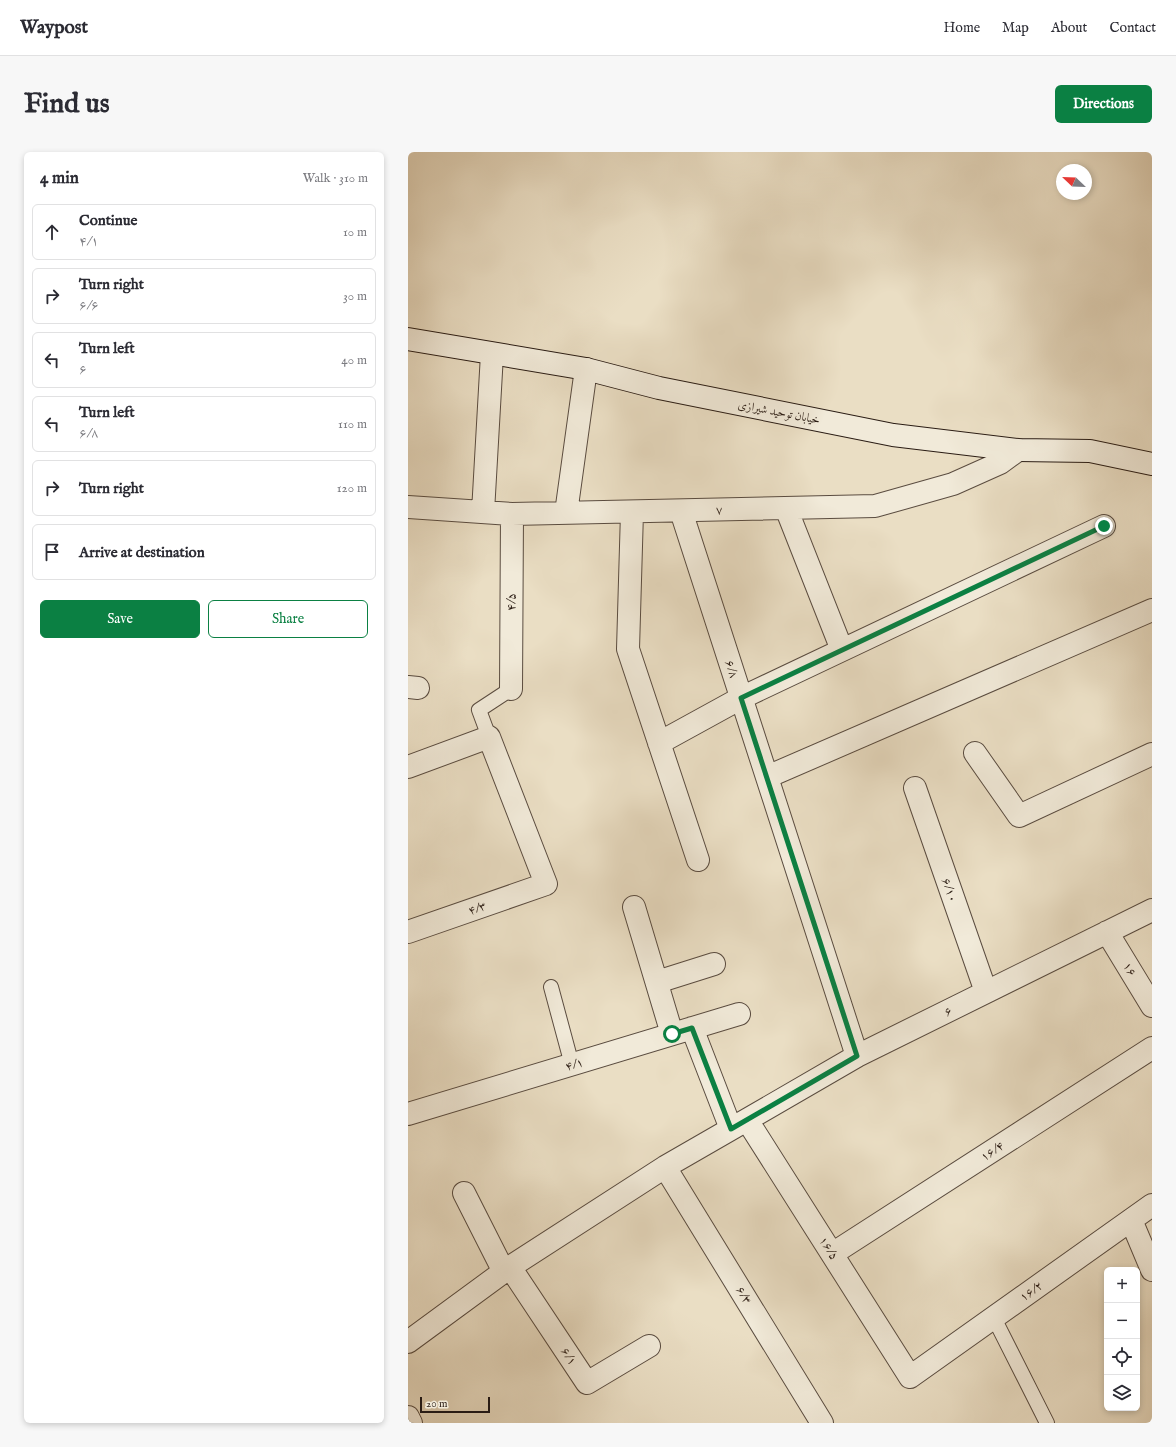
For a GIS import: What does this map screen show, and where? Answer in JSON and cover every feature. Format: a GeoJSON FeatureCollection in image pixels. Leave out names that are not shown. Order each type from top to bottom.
{"type":"FeatureCollection","features":[{"type":"Feature","properties":{"kind":"street","name":"خیابان توحید شیرازی"},"geometry":{"type":"LineString","coordinates":[[408,339],[586,369],[659,388],[893,435],[1018,450],[1090,451],[1152,464]]}},
{"type":"Feature","properties":{"kind":"street"},"geometry":{"type":"LineString","coordinates":[[483,512],[492,354]]}},
{"type":"Feature","properties":{"kind":"street"},"geometry":{"type":"LineString","coordinates":[[566,513],[586,369]]}},
{"type":"Feature","properties":{"kind":"street","name":"۷"},"geometry":{"type":"LineString","coordinates":[[408,507],[512,514],[875,506],[953,484],[1000,463],[1018,450]]}},
{"type":"Feature","properties":{"kind":"street"},"geometry":{"type":"LineString","coordinates":[[786,508],[842,650]]}},
{"type":"Feature","properties":{"kind":"street","name":"۶/۸"},"geometry":{"type":"LineString","coordinates":[[681,511],[857,1056]]}},
{"type":"Feature","properties":{"kind":"street"},"geometry":{"type":"LineString","coordinates":[[632,512],[628,649],[698,860]]}},
{"type":"Feature","properties":{"kind":"street","name":"۴/۵"},"geometry":{"type":"LineString","coordinates":[[511,689],[512,514]]}},
{"type":"Feature","properties":{"kind":"street"},"geometry":{"type":"LineString","coordinates":[[659,743],[741,698],[1104,526]]}},
{"type":"Feature","properties":{"kind":"street"},"geometry":{"type":"LineString","coordinates":[[767,777],[1152,610]]}},
{"type":"Feature","properties":{"kind":"street"},"geometry":{"type":"LineString","coordinates":[[408,767],[489,737]]}},
{"type":"Feature","properties":{"kind":"street","name":"۴/۳"},"geometry":{"type":"LineString","coordinates":[[408,932],[546,884],[489,737]]}},
{"type":"Feature","properties":{"kind":"street"},"geometry":{"type":"LineString","coordinates":[[975,753],[1019,816],[1152,754]]}},
{"type":"Feature","properties":{"kind":"street","name":"۶/۱۰"},"geometry":{"type":"LineString","coordinates":[[915,788],[986,992]]}},
{"type":"Feature","properties":{"kind":"street","name":"۱۶/۵"},"geometry":{"type":"LineString","coordinates":[[634,907],[657,982],[682,1031],[739,1124],[832,1254],[910,1377]]}},
{"type":"Feature","properties":{"kind":"street","name":"۶"},"geometry":{"type":"LineString","coordinates":[[408,1342],[507,1270],[665,1167],[739,1124],[857,1056],[1152,910]]}},
{"type":"Feature","properties":{"kind":"street","name":"۱۶"},"geometry":{"type":"LineString","coordinates":[[1107,932],[1152,1006]]}},
{"type":"Feature","properties":{"kind":"street"},"geometry":{"type":"LineString","coordinates":[[657,982],[714,964]]}},
{"type":"Feature","properties":{"kind":"street","name":"۴/۱"},"geometry":{"type":"LineString","coordinates":[[408,1114],[739,1014]]}},
{"type":"Feature","properties":{"kind":"street","name":"۱۶/۴"},"geometry":{"type":"LineString","coordinates":[[832,1254],[1152,1048]]}},
{"type":"Feature","properties":{"kind":"street","name":"۶/۳"},"geometry":{"type":"LineString","coordinates":[[665,1167],[822,1423]]}},
{"type":"Feature","properties":{"kind":"street"},"geometry":{"type":"LineString","coordinates":[[464,1194],[507,1270]]}},
{"type":"Feature","properties":{"kind":"street","name":"۱۶/۲"},"geometry":{"type":"LineString","coordinates":[[910,1377],[1152,1205]]}},
{"type":"Feature","properties":{"kind":"street"},"geometry":{"type":"LineString","coordinates":[[1131,1220],[1152,1270]]}},
{"type":"Feature","properties":{"kind":"street","name":"۶/۱"},"geometry":{"type":"LineString","coordinates":[[507,1270],[587,1383],[649,1346]]}},
{"type":"Feature","properties":{"kind":"street"},"geometry":{"type":"LineString","coordinates":[[408,1417],[411,1423]]}},
{"type":"Feature","properties":{"kind":"lane"},"geometry":{"type":"LineString","coordinates":[[489,737],[479,710],[511,689]]}},
{"type":"Feature","properties":{"kind":"lane"},"geometry":{"type":"LineString","coordinates":[[551,987],[572,1065]]}},
{"type":"Feature","properties":{"kind":"lane"},"geometry":{"type":"LineString","coordinates":[[994,1318],[1047,1423]]}},
{"type":"Feature","properties":{"kind":"route"},"geometry":{"type":"LineString","coordinates":[[672,1034],[692,1028],[731,1129],[857,1056],[741,698],[1104,526]]}}]}
